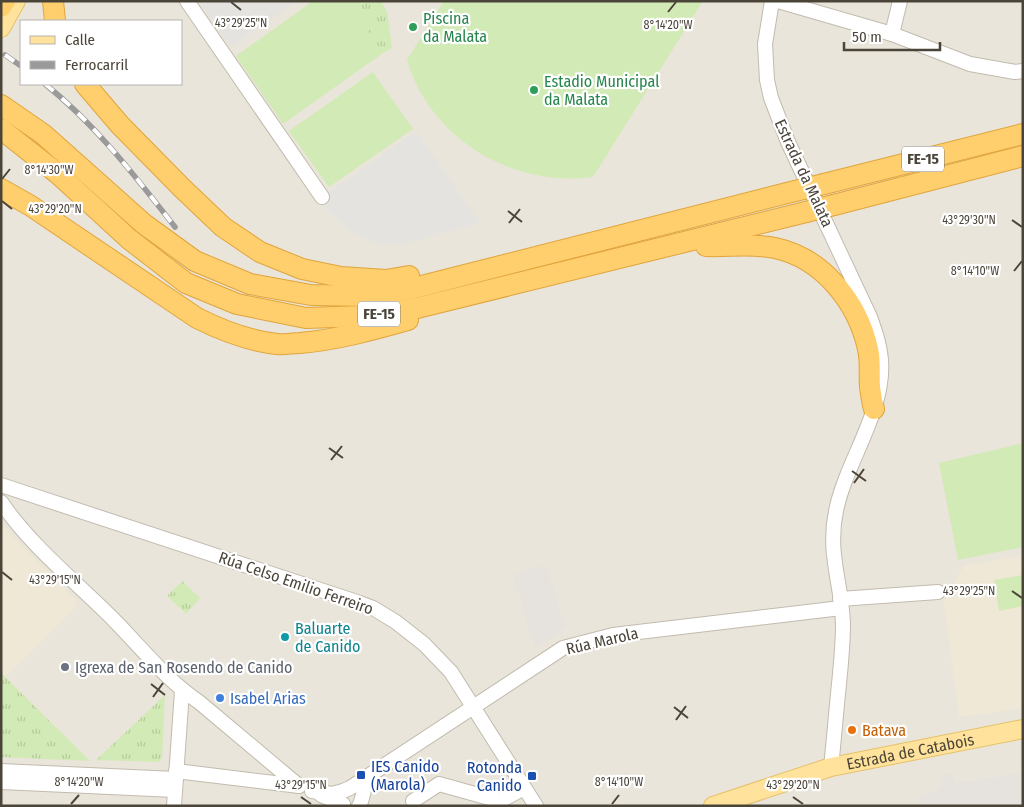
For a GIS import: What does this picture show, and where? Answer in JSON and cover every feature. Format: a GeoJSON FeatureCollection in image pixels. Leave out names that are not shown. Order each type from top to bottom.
{"type":"FeatureCollection","features":[{"type":"Feature","properties":{"kind":"highway"},"geometry":{"type":"LineString","coordinates":[[1,7],[5,1]]}},
{"type":"Feature","properties":{"kind":"highway"},"geometry":{"type":"LineString","coordinates":[[53,1],[55,20]]}},
{"type":"Feature","properties":{"kind":"highway"},"geometry":{"type":"LineString","coordinates":[[86,85],[120,125],[188,195],[223,227],[260,252],[302,269],[341,277],[386,280],[487,262],[509,263]]}},
{"type":"Feature","properties":{"kind":"highway","name":"FE-15"},"geometry":{"type":"LineString","coordinates":[[1,105],[43,134],[152,230],[195,261],[250,284],[312,295],[369,296],[410,289],[1023,134]]}},
{"type":"Feature","properties":{"kind":"highway","name":"FE-15"},"geometry":{"type":"LineString","coordinates":[[1,129],[57,173],[129,239],[186,283],[237,304],[306,318],[364,316],[417,308],[680,245],[1023,156]]}},
{"type":"Feature","properties":{"kind":"highway"},"geometry":{"type":"LineString","coordinates":[[1,189],[31,206],[197,318],[250,340],[279,344],[314,342],[381,328],[492,297],[532,280]]}},
{"type":"Feature","properties":{"kind":"highway"},"geometry":{"type":"LineString","coordinates":[[680,245],[715,247],[745,245],[776,248],[796,255],[814,266],[842,293],[855,310],[869,351],[870,388],[874,409]]}},
{"type":"Feature","properties":{"kind":"main road"},"geometry":{"type":"LineString","coordinates":[[1,28],[16,1]]}},
{"type":"Feature","properties":{"kind":"main road","name":"Estrada de Catabois"},"geometry":{"type":"LineString","coordinates":[[713,806],[831,767],[1023,729]]}},
{"type":"Feature","properties":{"kind":"street"},"geometry":{"type":"LineString","coordinates":[[187,1],[322,197]]}},
{"type":"Feature","properties":{"kind":"street","name":"Estrada da Malata"},"geometry":{"type":"LineString","coordinates":[[772,1],[765,44],[767,80],[771,98],[788,142],[877,336],[882,360],[882,374],[874,409],[851,462],[836,512],[832,550],[840,603],[843,640],[831,767]]}},
{"type":"Feature","properties":{"kind":"street"},"geometry":{"type":"LineString","coordinates":[[778,1],[892,34],[970,64],[1015,72],[1023,70]]}},
{"type":"Feature","properties":{"kind":"street"},"geometry":{"type":"LineString","coordinates":[[892,34],[900,1]]}},
{"type":"Feature","properties":{"kind":"street","name":"Rúa Celso Emilio Ferreiro"},"geometry":{"type":"LineString","coordinates":[[1,485],[274,573],[373,608],[396,622],[424,644],[451,672],[536,806]]}},
{"type":"Feature","properties":{"kind":"street"},"geometry":{"type":"LineString","coordinates":[[1,502],[26,533],[182,691],[199,702],[305,788]]}},
{"type":"Feature","properties":{"kind":"street","name":"Rúa Marola"},"geometry":{"type":"LineString","coordinates":[[350,798],[368,776],[563,648],[613,635],[840,603],[938,592]]}},
{"type":"Feature","properties":{"kind":"street"},"geometry":{"type":"LineString","coordinates":[[174,806],[182,691]]}},
{"type":"Feature","properties":{"kind":"street"},"geometry":{"type":"LineString","coordinates":[[1,771],[305,788],[350,798]]}},
{"type":"Feature","properties":{"kind":"street"},"geometry":{"type":"LineString","coordinates":[[1,782],[175,780]]}},
{"type":"Feature","properties":{"kind":"street"},"geometry":{"type":"LineString","coordinates":[[413,801],[439,784],[500,801],[524,788]]}},
{"type":"Feature","properties":{"kind":"shaded area"},"geometry":{"type":"Polygon","coordinates":[[[1,1],[1023,1],[1023,806],[1,806],[1,1]]]}},
{"type":"Feature","properties":{"kind":"shaded area"},"geometry":{"type":"Polygon","coordinates":[[[198,1],[297,1],[231,47],[198,1]]]}},
{"type":"Feature","properties":{"kind":"shaded area"},"geometry":{"type":"Polygon","coordinates":[[[416,131],[480,223],[400,245],[374,243],[352,232],[338,221],[318,200],[416,131]]]}},
{"type":"Feature","properties":{"kind":"shaded area"},"geometry":{"type":"Polygon","coordinates":[[[1,524],[79,603],[5,677],[1,673],[1,524]]]}},
{"type":"Feature","properties":{"kind":"shaded area"},"geometry":{"type":"Polygon","coordinates":[[[1023,556],[1023,708],[959,717],[944,601],[964,566],[1023,556]]]}},
{"type":"Feature","properties":{"kind":"shaded area"},"geometry":{"type":"Polygon","coordinates":[[[546,565],[565,627],[535,648],[513,575],[546,565]]]}},
{"type":"Feature","properties":{"kind":"shaded area"},"geometry":{"type":"Polygon","coordinates":[[[1023,773],[1023,806],[920,806],[919,797],[943,788],[940,776],[951,774],[956,784],[1023,773]]]}},
{"type":"Feature","properties":{"kind":"green space"},"geometry":{"type":"Polygon","coordinates":[[[313,1],[347,1],[383,53],[283,124],[236,56],[313,1]]]}},
{"type":"Feature","properties":{"kind":"green space"},"geometry":{"type":"Polygon","coordinates":[[[347,1],[381,1],[387,11],[392,48],[383,53],[347,1]]]}},
{"type":"Feature","properties":{"kind":"green space","name":"Estadio Municipal da Malata"},"geometry":{"type":"Polygon","coordinates":[[[444,1],[703,1],[593,177],[563,178],[533,174],[505,166],[479,152],[455,135],[435,113],[418,88],[407,60],[444,1]]]}},
{"type":"Feature","properties":{"kind":"green space"},"geometry":{"type":"Polygon","coordinates":[[[373,72],[413,129],[329,187],[289,131],[373,72]]]}},
{"type":"Feature","properties":{"kind":"green space"},"geometry":{"type":"Polygon","coordinates":[[[1023,443],[1023,547],[958,560],[939,463],[1023,443]]]}},
{"type":"Feature","properties":{"kind":"green space"},"geometry":{"type":"Polygon","coordinates":[[[1023,575],[1023,606],[999,611],[994,580],[1023,575]]]}},
{"type":"Feature","properties":{"kind":"green space"},"geometry":{"type":"Polygon","coordinates":[[[182,581],[200,598],[186,614],[167,596],[182,581]]]}},
{"type":"Feature","properties":{"kind":"green space"},"geometry":{"type":"Polygon","coordinates":[[[1,673],[5,677],[90,761],[1,757],[1,673]]]}},
{"type":"Feature","properties":{"kind":"green space"},"geometry":{"type":"Polygon","coordinates":[[[165,695],[162,758],[159,762],[96,760],[165,695]]]}},
{"type":"Feature","properties":{"kind":"railway"},"geometry":{"type":"LineString","coordinates":[[5,55],[20,65]]}},
{"type":"Feature","properties":{"kind":"railway"},"geometry":{"type":"LineString","coordinates":[[46,85],[98,134],[130,170],[175,227]]}},
{"type":"Feature","properties":{"kind":"place","name":"Piscina da Malata"},"geometry":{"type":"Point","coordinates":[413,27]}},
{"type":"Feature","properties":{"kind":"place","name":"Estadio Municipal da Malata"},"geometry":{"type":"Point","coordinates":[534,90]}},
{"type":"Feature","properties":{"kind":"place","name":"Baluarte de Canido"},"geometry":{"type":"Point","coordinates":[285,637]}},
{"type":"Feature","properties":{"kind":"place","name":"Igrexa de San Rosendo de Canido"},"geometry":{"type":"Point","coordinates":[65,667]}},
{"type":"Feature","properties":{"kind":"place","name":"Isabel Arias"},"geometry":{"type":"Point","coordinates":[220,698]}},
{"type":"Feature","properties":{"kind":"place","name":"Batava"},"geometry":{"type":"Point","coordinates":[852,730]}},
{"type":"Feature","properties":{"kind":"place","name":"IES Canido (Marola)"},"geometry":{"type":"Point","coordinates":[361,775]}},
{"type":"Feature","properties":{"kind":"place","name":"Rotonda Canido"},"geometry":{"type":"Point","coordinates":[532,776]}}]}
